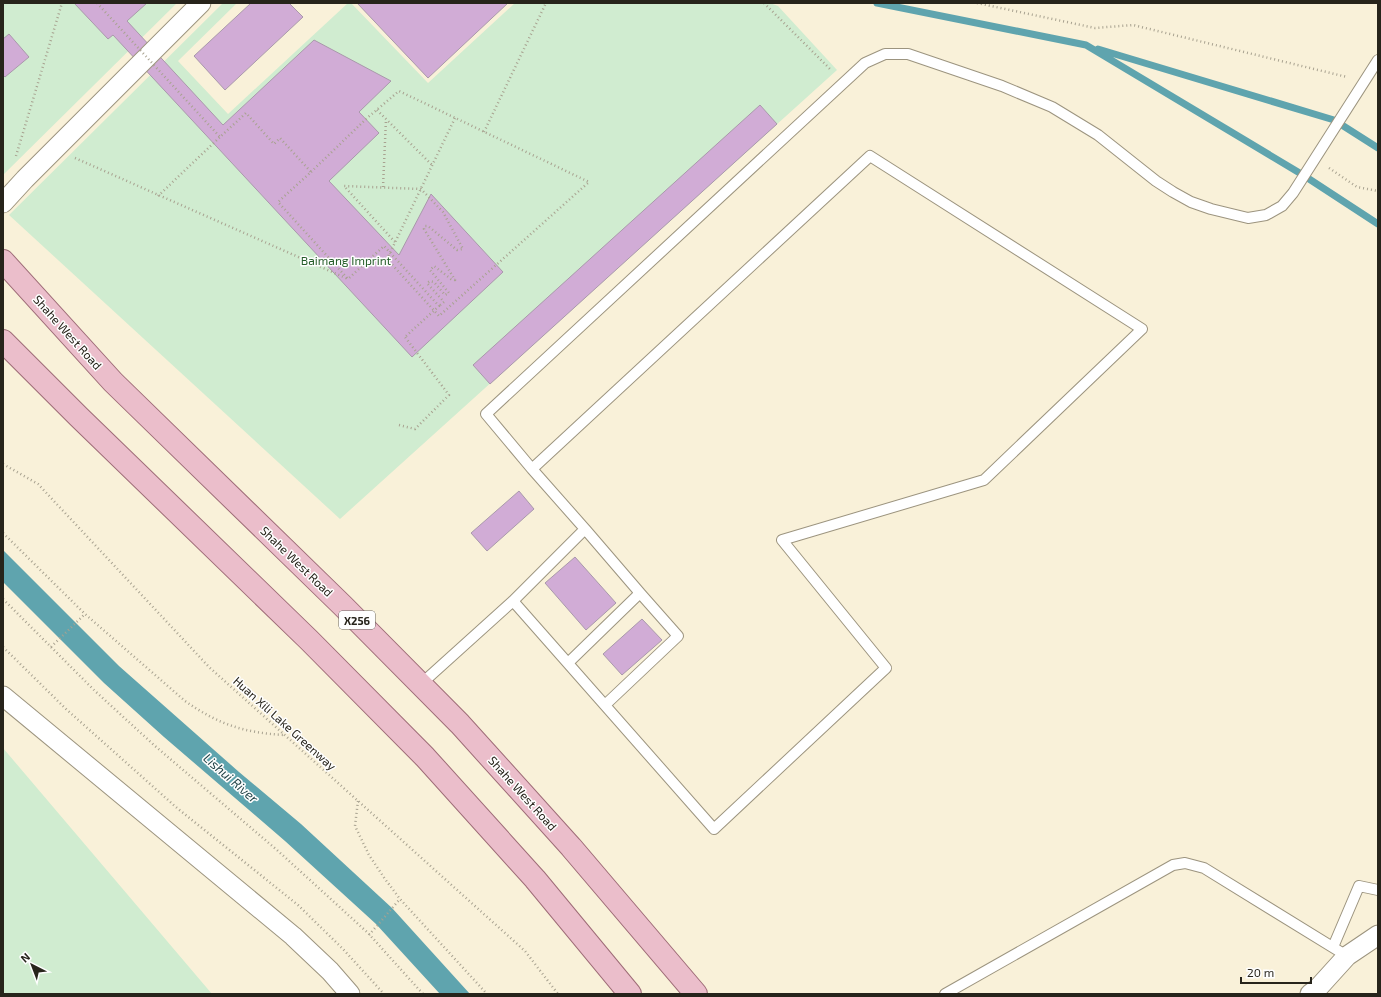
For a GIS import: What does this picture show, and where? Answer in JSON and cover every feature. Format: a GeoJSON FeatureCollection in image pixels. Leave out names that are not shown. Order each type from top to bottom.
{"type":"FeatureCollection","features":[{"type":"Feature","properties":{"kind":"main road","name":"Shahe West Road"},"geometry":{"type":"LineString","coordinates":[[3,261],[113,382],[421,684],[516,785],[571,847],[696,994]]}},
{"type":"Feature","properties":{"kind":"main road"},"geometry":{"type":"LineString","coordinates":[[3,341],[314,646],[424,757],[535,879],[630,994]]}},
{"type":"Feature","properties":{"kind":"street"},"geometry":{"type":"LineString","coordinates":[[3,203],[54,149],[201,3]]}},
{"type":"Feature","properties":{"kind":"street"},"geometry":{"type":"LineString","coordinates":[[3,696],[293,936],[330,971],[350,994]]}},
{"type":"Feature","properties":{"kind":"street"},"geometry":{"type":"LineString","coordinates":[[1310,994],[1318,988],[1340,952],[1378,935]]}},
{"type":"Feature","properties":{"kind":"lane"},"geometry":{"type":"LineString","coordinates":[[605,705],[678,636],[486,414],[865,63],[885,54],[908,54],[1002,86],[1052,107],[1098,135],[1156,181],[1191,202],[1210,209],[1248,218],[1266,215],[1282,206],[1293,192],[1378,60]]}},
{"type":"Feature","properties":{"kind":"lane"},"geometry":{"type":"LineString","coordinates":[[513,601],[714,829],[886,668],[782,540],[984,480],[1142,329],[870,156],[532,469]]}},
{"type":"Feature","properties":{"kind":"lane"},"geometry":{"type":"LineString","coordinates":[[421,684],[513,601],[585,529]]}},
{"type":"Feature","properties":{"kind":"lane"},"geometry":{"type":"LineString","coordinates":[[568,663],[640,593]]}},
{"type":"Feature","properties":{"kind":"lane"},"geometry":{"type":"LineString","coordinates":[[946,994],[1172,865],[1185,863],[1204,868],[1340,952],[1359,886],[1378,890]]}},
{"type":"Feature","properties":{"kind":"path"},"geometry":{"type":"LineString","coordinates":[[14,163],[62,3]]}},
{"type":"Feature","properties":{"kind":"path"},"geometry":{"type":"LineString","coordinates":[[97,3],[220,137]]}},
{"type":"Feature","properties":{"kind":"path"},"geometry":{"type":"LineString","coordinates":[[484,132],[546,3]]}},
{"type":"Feature","properties":{"kind":"path"},"geometry":{"type":"LineString","coordinates":[[764,3],[844,82]]}},
{"type":"Feature","properties":{"kind":"path"},"geometry":{"type":"LineString","coordinates":[[977,3],[1095,28],[1133,25],[1364,81]]}},
{"type":"Feature","properties":{"kind":"path"},"geometry":{"type":"LineString","coordinates":[[348,279],[278,202],[398,91],[455,118],[589,182],[439,316],[386,260],[455,118]]}},
{"type":"Feature","properties":{"kind":"path"},"geometry":{"type":"LineString","coordinates":[[377,110],[432,165]]}},
{"type":"Feature","properties":{"kind":"path"},"geometry":{"type":"LineString","coordinates":[[158,196],[246,113],[274,144],[280,138],[311,172]]}},
{"type":"Feature","properties":{"kind":"path"},"geometry":{"type":"LineString","coordinates":[[383,187],[386,119]]}},
{"type":"Feature","properties":{"kind":"path"},"geometry":{"type":"LineString","coordinates":[[54,149],[348,279]]}},
{"type":"Feature","properties":{"kind":"path"},"geometry":{"type":"LineString","coordinates":[[1314,159],[1357,187],[1378,191]]}},
{"type":"Feature","properties":{"kind":"path"},"geometry":{"type":"LineString","coordinates":[[395,242],[344,186],[421,189],[442,212],[463,249],[457,250],[428,226],[425,226],[424,229],[455,280],[451,279],[434,266],[431,267],[430,270],[449,293],[445,295],[434,282],[430,281],[427,283],[444,302],[405,337],[449,395],[415,429],[400,425]]}},
{"type":"Feature","properties":{"kind":"path"},"geometry":{"type":"LineString","coordinates":[[348,279],[384,246],[439,306]]}},
{"type":"Feature","properties":{"kind":"path","name":"Huan Xili Lake Greenway"},"geometry":{"type":"LineString","coordinates":[[3,464],[38,484],[209,667],[525,951],[558,994]]}},
{"type":"Feature","properties":{"kind":"path"},"geometry":{"type":"LineString","coordinates":[[3,533],[85,614],[185,701],[202,713],[242,730],[263,734],[285,735]]}},
{"type":"Feature","properties":{"kind":"path"},"geometry":{"type":"LineString","coordinates":[[3,599],[96,691],[134,726],[278,850],[369,934],[423,994]]}},
{"type":"Feature","properties":{"kind":"path"},"geometry":{"type":"LineString","coordinates":[[51,647],[85,614]]}},
{"type":"Feature","properties":{"kind":"path"},"geometry":{"type":"LineString","coordinates":[[3,647],[66,709],[177,808],[298,905],[343,949],[384,994]]}},
{"type":"Feature","properties":{"kind":"path"},"geometry":{"type":"LineString","coordinates":[[358,801],[355,826],[369,855],[400,899],[486,994]]}},
{"type":"Feature","properties":{"kind":"path"},"geometry":{"type":"LineString","coordinates":[[369,934],[400,899]]}},
{"type":"Feature","properties":{"kind":"green space"},"geometry":{"type":"Polygon","coordinates":[[[3,3],[177,3],[3,175],[3,3]]]}},
{"type":"Feature","properties":{"kind":"green space","name":"Baimang Imprint"},"geometry":{"type":"Polygon","coordinates":[[[223,3],[237,3],[178,61],[228,114],[348,3],[351,3],[428,83],[515,3],[770,3],[778,6],[837,70],[340,519],[9,215],[223,3]]]}},
{"type":"Feature","properties":{"kind":"green space"},"geometry":{"type":"Polygon","coordinates":[[[3,748],[212,994],[3,994],[3,748]]]}},
{"type":"Feature","properties":{"kind":"water","name":"Lishui River"},"geometry":{"type":"Polygon","coordinates":[[[3,550],[119,666],[239,772],[301,824],[392,908],[470,994],[440,994],[376,924],[285,841],[164,737],[104,683],[3,582],[3,550]]]}},
{"type":"Feature","properties":{"kind":"building"},"geometry":{"type":"Polygon","coordinates":[[[74,3],[147,3],[127,21],[223,125],[314,40],[391,81],[359,112],[379,133],[329,181],[399,255],[431,194],[503,272],[412,357],[113,35],[108,39],[74,3]]]}},
{"type":"Feature","properties":{"kind":"building"},"geometry":{"type":"Polygon","coordinates":[[[251,3],[289,3],[303,17],[225,90],[194,56],[251,3]]]}},
{"type":"Feature","properties":{"kind":"building"},"geometry":{"type":"Polygon","coordinates":[[[357,3],[508,3],[428,78],[357,3]]]}},
{"type":"Feature","properties":{"kind":"building"},"geometry":{"type":"Polygon","coordinates":[[[9,34],[29,57],[5,77],[3,75],[3,39],[9,34]]]}},
{"type":"Feature","properties":{"kind":"building"},"geometry":{"type":"Polygon","coordinates":[[[760,105],[777,124],[490,384],[473,365],[760,105]]]}},
{"type":"Feature","properties":{"kind":"building"},"geometry":{"type":"Polygon","coordinates":[[[519,491],[534,509],[487,551],[471,533],[519,491]]]}},
{"type":"Feature","properties":{"kind":"building"},"geometry":{"type":"Polygon","coordinates":[[[575,557],[616,603],[586,630],[545,583],[575,557]]]}},
{"type":"Feature","properties":{"kind":"building"},"geometry":{"type":"Polygon","coordinates":[[[642,619],[662,640],[622,675],[603,654],[642,619]]]}},
{"type":"Feature","properties":{"kind":"waterway"},"geometry":{"type":"LineString","coordinates":[[877,3],[1086,45],[1303,175],[1378,224]]}},
{"type":"Feature","properties":{"kind":"waterway"},"geometry":{"type":"LineString","coordinates":[[1098,49],[1334,120],[1378,148]]}}]}
